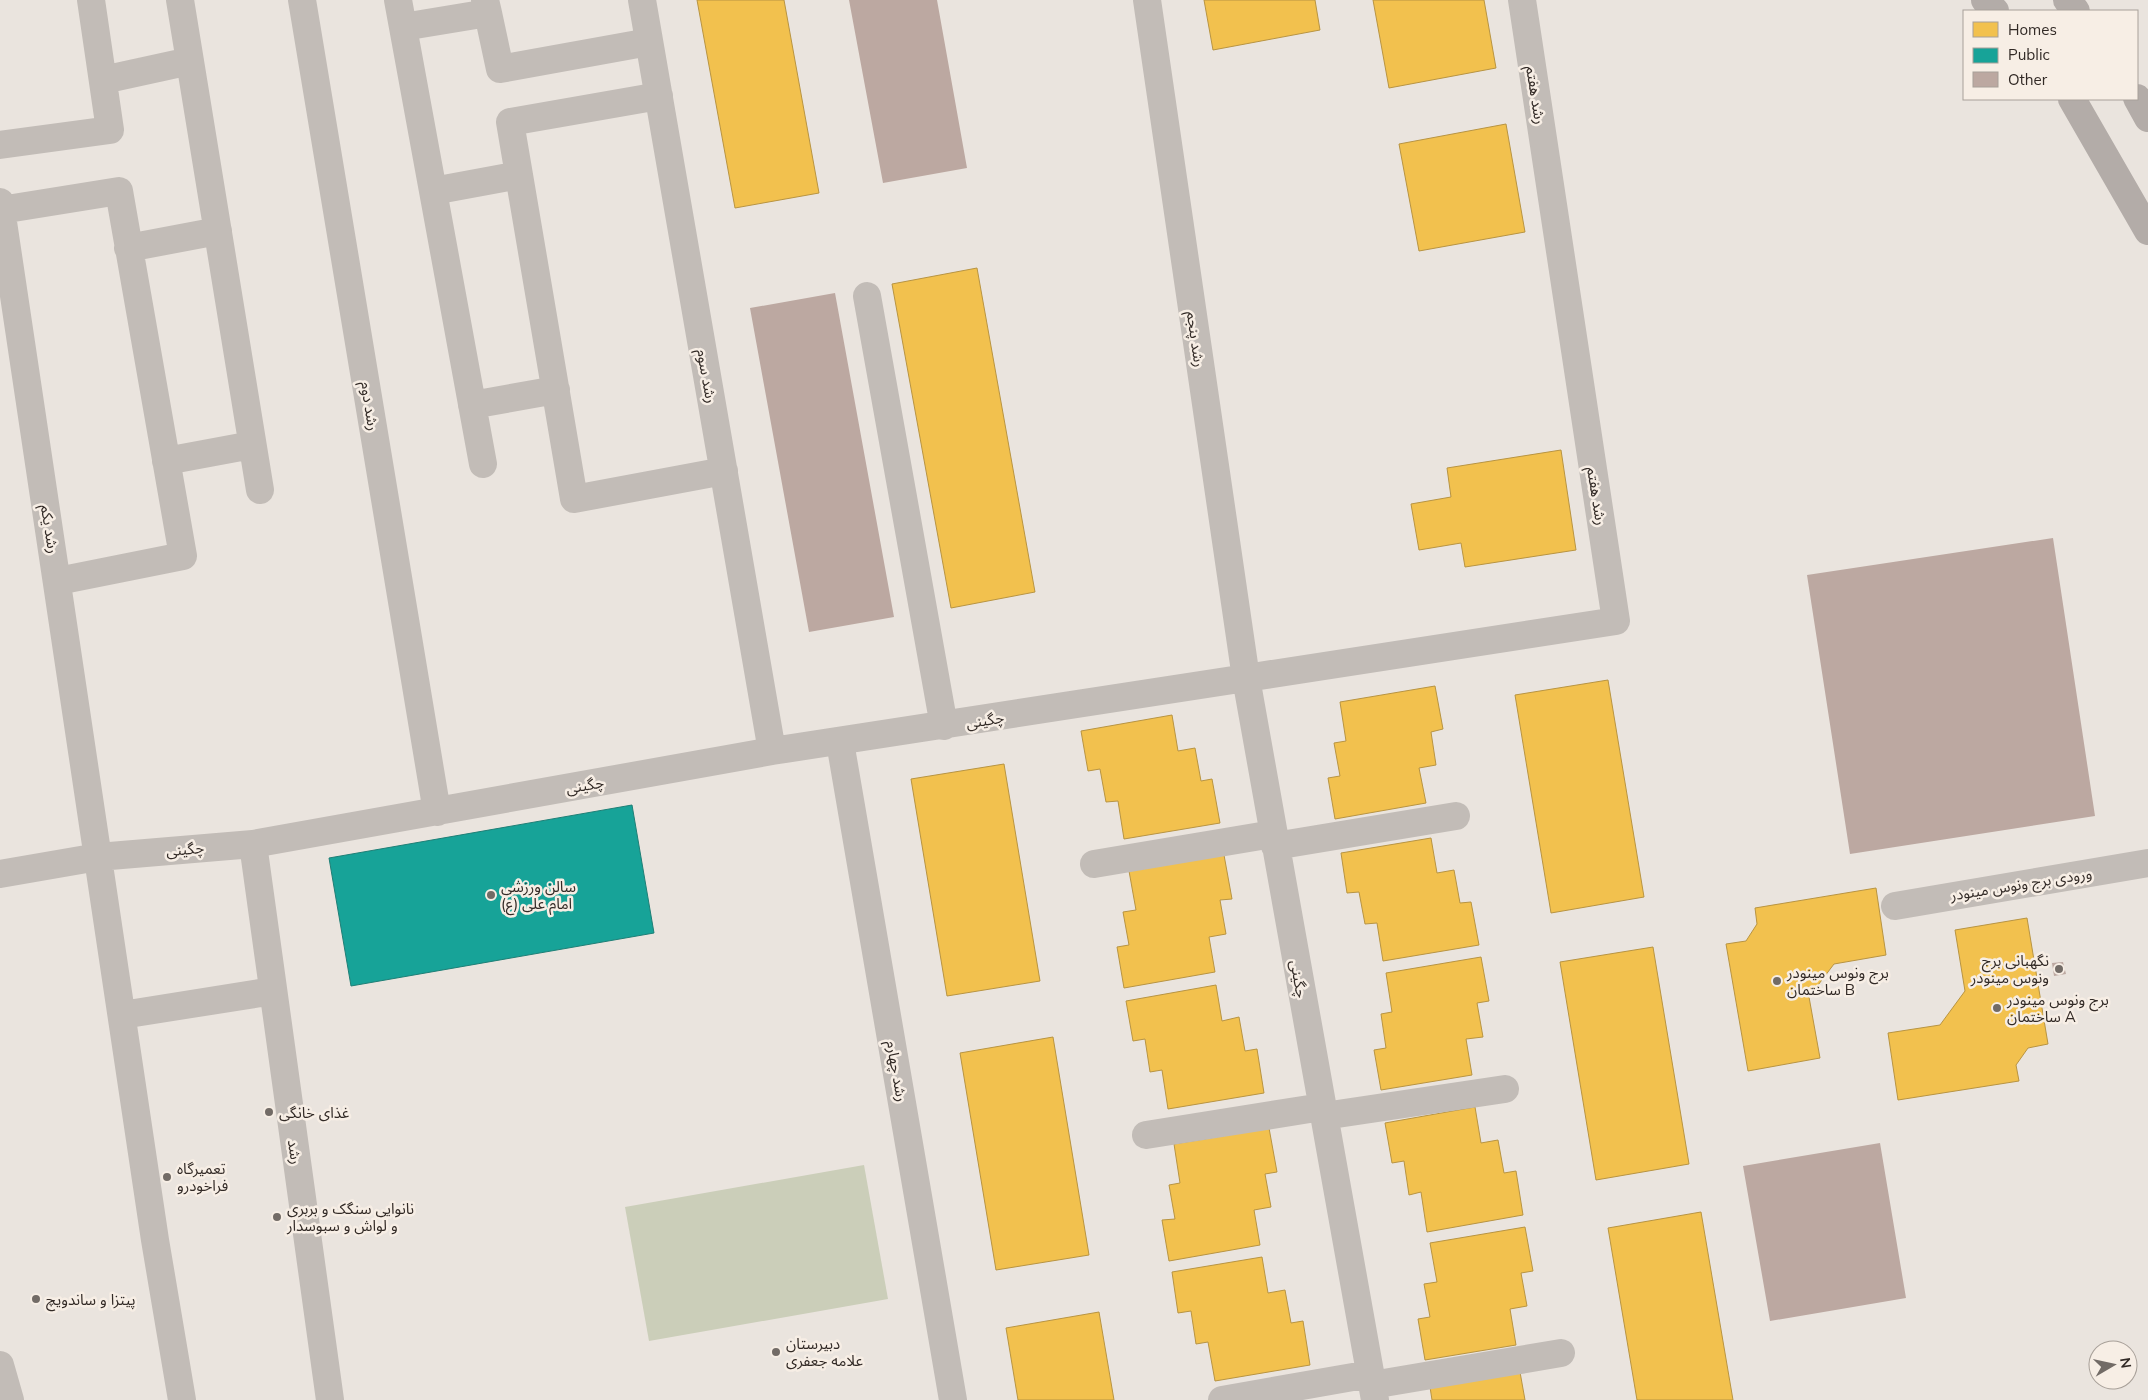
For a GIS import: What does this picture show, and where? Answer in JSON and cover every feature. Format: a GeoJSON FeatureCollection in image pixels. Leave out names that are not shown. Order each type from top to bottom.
{"type":"FeatureCollection","features":[{"type":"Feature","properties":{"kind":"main road"},"geometry":{"type":"LineString","coordinates":[[1985,0],[1994,10]]}},
{"type":"Feature","properties":{"kind":"main road"},"geometry":{"type":"LineString","coordinates":[[2067,0],[2075,10]]}},
{"type":"Feature","properties":{"kind":"main road"},"geometry":{"type":"LineString","coordinates":[[2073,100],[2143,219],[2148,231]]}},
{"type":"Feature","properties":{"kind":"main road"},"geometry":{"type":"LineString","coordinates":[[2138,100],[2148,118]]}},
{"type":"Feature","properties":{"kind":"street"},"geometry":{"type":"LineString","coordinates":[[0,145],[110,130],[91,0]]}},
{"type":"Feature","properties":{"kind":"street"},"geometry":{"type":"LineString","coordinates":[[180,0],[260,490]]}},
{"type":"Feature","properties":{"kind":"street","name":"رشد دوم"},"geometry":{"type":"LineString","coordinates":[[302,0],[437,812]]}},
{"type":"Feature","properties":{"kind":"street"},"geometry":{"type":"LineString","coordinates":[[398,0],[483,464]]}},
{"type":"Feature","properties":{"kind":"street","name":"رشد سوم"},"geometry":{"type":"LineString","coordinates":[[642,0],[772,751]]}},
{"type":"Feature","properties":{"kind":"street","name":"رشد پنجم"},"geometry":{"type":"LineString","coordinates":[[1147,0],[1246,678]]}},
{"type":"Feature","properties":{"kind":"street","name":"رشد هفتم"},"geometry":{"type":"LineString","coordinates":[[1246,678],[1616,621],[1522,0]]}},
{"type":"Feature","properties":{"kind":"street"},"geometry":{"type":"LineString","coordinates":[[403,27],[487,7],[500,70],[649,42]]}},
{"type":"Feature","properties":{"kind":"street"},"geometry":{"type":"LineString","coordinates":[[104,80],[190,61]]}},
{"type":"Feature","properties":{"kind":"street"},"geometry":{"type":"LineString","coordinates":[[659,96],[510,122],[574,500],[724,471]]}},
{"type":"Feature","properties":{"kind":"street"},"geometry":{"type":"LineString","coordinates":[[433,191],[519,174]]}},
{"type":"Feature","properties":{"kind":"street"},"geometry":{"type":"LineString","coordinates":[[1,206],[119,191],[183,556],[58,581]]}},
{"type":"Feature","properties":{"kind":"street","name":"رشد یکم"},"geometry":{"type":"LineString","coordinates":[[1,206],[155,1240],[182,1400]]}},
{"type":"Feature","properties":{"kind":"street"},"geometry":{"type":"LineString","coordinates":[[128,248],[218,231]]}},
{"type":"Feature","properties":{"kind":"street"},"geometry":{"type":"LineString","coordinates":[[867,296],[944,726]]}},
{"type":"Feature","properties":{"kind":"street"},"geometry":{"type":"LineString","coordinates":[[472,405],[556,390]]}},
{"type":"Feature","properties":{"kind":"street"},"geometry":{"type":"LineString","coordinates":[[166,461],[252,445]]}},
{"type":"Feature","properties":{"kind":"street","name":"چگینی"},"geometry":{"type":"LineString","coordinates":[[0,874],[98,857],[253,844],[772,751],[1246,678],[1372,1386]]}},
{"type":"Feature","properties":{"kind":"street","name":"رشد چهارم"},"geometry":{"type":"LineString","coordinates":[[840,742],[953,1400]]}},
{"type":"Feature","properties":{"kind":"street"},"geometry":{"type":"LineString","coordinates":[[1094,864],[1456,816]]}},
{"type":"Feature","properties":{"kind":"street","name":"رشد"},"geometry":{"type":"LineString","coordinates":[[253,844],[330,1400]]}},
{"type":"Feature","properties":{"kind":"street","name":"ورودی برج ونوس مینودر"},"geometry":{"type":"LineString","coordinates":[[1895,906],[2148,863]]}},
{"type":"Feature","properties":{"kind":"street"},"geometry":{"type":"LineString","coordinates":[[122,1015],[273,991]]}},
{"type":"Feature","properties":{"kind":"street"},"geometry":{"type":"LineString","coordinates":[[1146,1135],[1504,1088]]}},
{"type":"Feature","properties":{"kind":"street"},"geometry":{"type":"LineString","coordinates":[[1222,1400],[1372,1386],[1561,1353]]}},
{"type":"Feature","properties":{"kind":"street"},"geometry":{"type":"LineString","coordinates":[[0,1365],[10,1400]]}},
{"type":"Feature","properties":{"kind":"green space"},"geometry":{"type":"Polygon","coordinates":[[[864,1165],[888,1299],[649,1341],[625,1207],[864,1165]]]}},
{"type":"Feature","properties":{"kind":"building: Homes"},"geometry":{"type":"Polygon","coordinates":[[[697,0],[784,0],[819,193],[735,208],[697,0]]]}},
{"type":"Feature","properties":{"kind":"building: Homes"},"geometry":{"type":"Polygon","coordinates":[[[1204,0],[1315,0],[1320,30],[1213,50],[1204,0]]]}},
{"type":"Feature","properties":{"kind":"building: Homes"},"geometry":{"type":"Polygon","coordinates":[[[1373,0],[1484,0],[1496,68],[1389,88],[1373,0]]]}},
{"type":"Feature","properties":{"kind":"building: Homes"},"geometry":{"type":"Polygon","coordinates":[[[1506,124],[1525,232],[1419,251],[1399,144],[1506,124]]]}},
{"type":"Feature","properties":{"kind":"building: Homes"},"geometry":{"type":"Polygon","coordinates":[[[977,268],[1035,592],[951,608],[892,284],[977,268]]]}},
{"type":"Feature","properties":{"kind":"building: Homes"},"geometry":{"type":"Polygon","coordinates":[[[1561,450],[1576,550],[1465,567],[1461,543],[1419,550],[1411,504],[1451,497],[1447,468],[1561,450]]]}},
{"type":"Feature","properties":{"kind":"building: Homes"},"geometry":{"type":"Polygon","coordinates":[[[1608,680],[1644,897],[1551,913],[1515,695],[1608,680]]]}},
{"type":"Feature","properties":{"kind":"building: Homes"},"geometry":{"type":"Polygon","coordinates":[[[1435,686],[1443,729],[1431,732],[1436,765],[1419,768],[1426,803],[1335,819],[1328,778],[1340,776],[1334,743],[1346,741],[1340,702],[1435,686]]]}},
{"type":"Feature","properties":{"kind":"building: Homes"},"geometry":{"type":"Polygon","coordinates":[[[1172,715],[1178,751],[1195,748],[1201,781],[1212,779],[1220,823],[1124,839],[1118,801],[1106,802],[1100,769],[1088,771],[1081,731],[1172,715]]]}},
{"type":"Feature","properties":{"kind":"building: Homes"},"geometry":{"type":"Polygon","coordinates":[[[1004,764],[1040,981],[947,996],[911,779],[1004,764]]]}},
{"type":"Feature","properties":{"kind":"building: Homes"},"geometry":{"type":"Polygon","coordinates":[[[1431,838],[1437,873],[1454,870],[1460,903],[1471,902],[1479,945],[1383,961],[1377,923],[1365,924],[1359,892],[1347,893],[1341,853],[1431,838]]]}},
{"type":"Feature","properties":{"kind":"building: Homes"},"geometry":{"type":"Polygon","coordinates":[[[1224,855],[1232,899],[1220,900],[1226,934],[1209,937],[1215,972],[1124,988],[1117,947],[1129,945],[1123,912],[1136,910],[1129,871],[1224,855]]]}},
{"type":"Feature","properties":{"kind":"building: Homes","name":"برج ونوس مینودر ساختمان B"},"geometry":{"type":"Polygon","coordinates":[[[1876,888],[1886,955],[1834,964],[1809,997],[1820,1058],[1748,1071],[1726,944],[1746,941],[1757,924],[1755,908],[1876,888]]]}},
{"type":"Feature","properties":{"kind":"building: Homes","name":"برج ونوس مینودر ساختمان A"},"geometry":{"type":"Polygon","coordinates":[[[2027,918],[2048,1044],[2028,1048],[2016,1065],[2019,1081],[1898,1100],[1888,1033],[1940,1025],[1965,991],[1955,930],[2027,918]]]}},
{"type":"Feature","properties":{"kind":"building: Homes"},"geometry":{"type":"Polygon","coordinates":[[[1653,947],[1689,1164],[1596,1180],[1560,962],[1653,947]]]}},
{"type":"Feature","properties":{"kind":"building: Homes"},"geometry":{"type":"Polygon","coordinates":[[[1481,957],[1489,1001],[1477,1003],[1483,1037],[1466,1039],[1472,1075],[1381,1090],[1374,1050],[1386,1048],[1381,1014],[1392,1012],[1386,973],[1481,957]]]}},
{"type":"Feature","properties":{"kind":"building: Homes"},"geometry":{"type":"Polygon","coordinates":[[[1216,985],[1222,1021],[1239,1017],[1245,1051],[1257,1049],[1264,1093],[1168,1109],[1162,1070],[1150,1072],[1145,1039],[1133,1041],[1126,1001],[1216,985]]]}},
{"type":"Feature","properties":{"kind":"building: Homes"},"geometry":{"type":"Polygon","coordinates":[[[1053,1037],[1089,1255],[996,1270],[960,1053],[1053,1037]]]}},
{"type":"Feature","properties":{"kind":"building: Homes"},"geometry":{"type":"Polygon","coordinates":[[[1475,1107],[1481,1143],[1498,1140],[1504,1173],[1516,1171],[1523,1215],[1427,1232],[1421,1192],[1409,1195],[1404,1161],[1392,1163],[1385,1123],[1475,1107]]]}},
{"type":"Feature","properties":{"kind":"building: Homes"},"geometry":{"type":"Polygon","coordinates":[[[1269,1128],[1277,1172],[1265,1174],[1271,1207],[1254,1210],[1260,1245],[1169,1261],[1162,1220],[1175,1219],[1169,1185],[1180,1183],[1174,1144],[1269,1128]]]}},
{"type":"Feature","properties":{"kind":"building: Homes"},"geometry":{"type":"Polygon","coordinates":[[[1701,1212],[1733,1400],[1637,1400],[1608,1228],[1701,1212]]]}},
{"type":"Feature","properties":{"kind":"building: Homes"},"geometry":{"type":"Polygon","coordinates":[[[1525,1227],[1533,1271],[1521,1273],[1527,1306],[1510,1309],[1516,1345],[1425,1360],[1418,1319],[1430,1317],[1424,1284],[1437,1282],[1430,1243],[1525,1227]]]}},
{"type":"Feature","properties":{"kind":"building: Homes"},"geometry":{"type":"Polygon","coordinates":[[[1262,1257],[1268,1293],[1285,1290],[1291,1323],[1303,1321],[1310,1365],[1215,1381],[1208,1342],[1196,1344],[1191,1311],[1178,1313],[1172,1272],[1262,1257]]]}},
{"type":"Feature","properties":{"kind":"building: Homes"},"geometry":{"type":"Polygon","coordinates":[[[1099,1312],[1114,1400],[1018,1400],[1006,1328],[1099,1312]]]}},
{"type":"Feature","properties":{"kind":"building: Homes"},"geometry":{"type":"Polygon","coordinates":[[[1520,1372],[1525,1400],[1432,1400],[1430,1387],[1520,1372]]]}},
{"type":"Feature","properties":{"kind":"building: Public","name":"سالن ورزشی امام علی (ع)"},"geometry":{"type":"Polygon","coordinates":[[[632,805],[654,933],[351,986],[329,858],[632,805]]]}},
{"type":"Feature","properties":{"kind":"building: Other"},"geometry":{"type":"Polygon","coordinates":[[[849,0],[937,0],[967,168],[883,183],[849,0]]]}},
{"type":"Feature","properties":{"kind":"building: Other"},"geometry":{"type":"Polygon","coordinates":[[[835,293],[894,617],[809,632],[750,308],[835,293]]]}},
{"type":"Feature","properties":{"kind":"building: Other"},"geometry":{"type":"Polygon","coordinates":[[[2053,538],[2095,816],[1850,854],[1807,575],[2053,538]]]}},
{"type":"Feature","properties":{"kind":"building: Other","name":"نگهبانی برج ونوس مینودر"},"geometry":{"type":"Polygon","coordinates":[[[2063,962],[2066,974],[2054,976],[2052,963],[2063,962]]]}},
{"type":"Feature","properties":{"kind":"building: Other"},"geometry":{"type":"Polygon","coordinates":[[[1880,1143],[1906,1298],[1770,1321],[1743,1166],[1880,1143]]]}},
{"type":"Feature","properties":{"kind":"place","name":"سالن ورزشی امام علی (ع)"},"geometry":{"type":"Point","coordinates":[491,895]}},
{"type":"Feature","properties":{"kind":"place","name":"نگهبانی برج ونوس مینودر"},"geometry":{"type":"Point","coordinates":[2059,969]}},
{"type":"Feature","properties":{"kind":"place","name":"برج ونوس مینودر ساختمان B"},"geometry":{"type":"Point","coordinates":[1777,981]}},
{"type":"Feature","properties":{"kind":"place","name":"برج ونوس مینودر ساختمان A"},"geometry":{"type":"Point","coordinates":[1997,1008]}},
{"type":"Feature","properties":{"kind":"place","name":"غذای خانگی"},"geometry":{"type":"Point","coordinates":[269,1112]}},
{"type":"Feature","properties":{"kind":"place","name":"تعمیرگاه فراخودرو"},"geometry":{"type":"Point","coordinates":[167,1177]}},
{"type":"Feature","properties":{"kind":"place","name":"نانوایی سنگک و بربری و لواش و سبوسدار"},"geometry":{"type":"Point","coordinates":[277,1217]}},
{"type":"Feature","properties":{"kind":"place","name":"پیتزا و ساندویچ"},"geometry":{"type":"Point","coordinates":[36,1299]}},
{"type":"Feature","properties":{"kind":"place","name":"دبیرستان علامه جعفری"},"geometry":{"type":"Point","coordinates":[776,1352]}}]}
